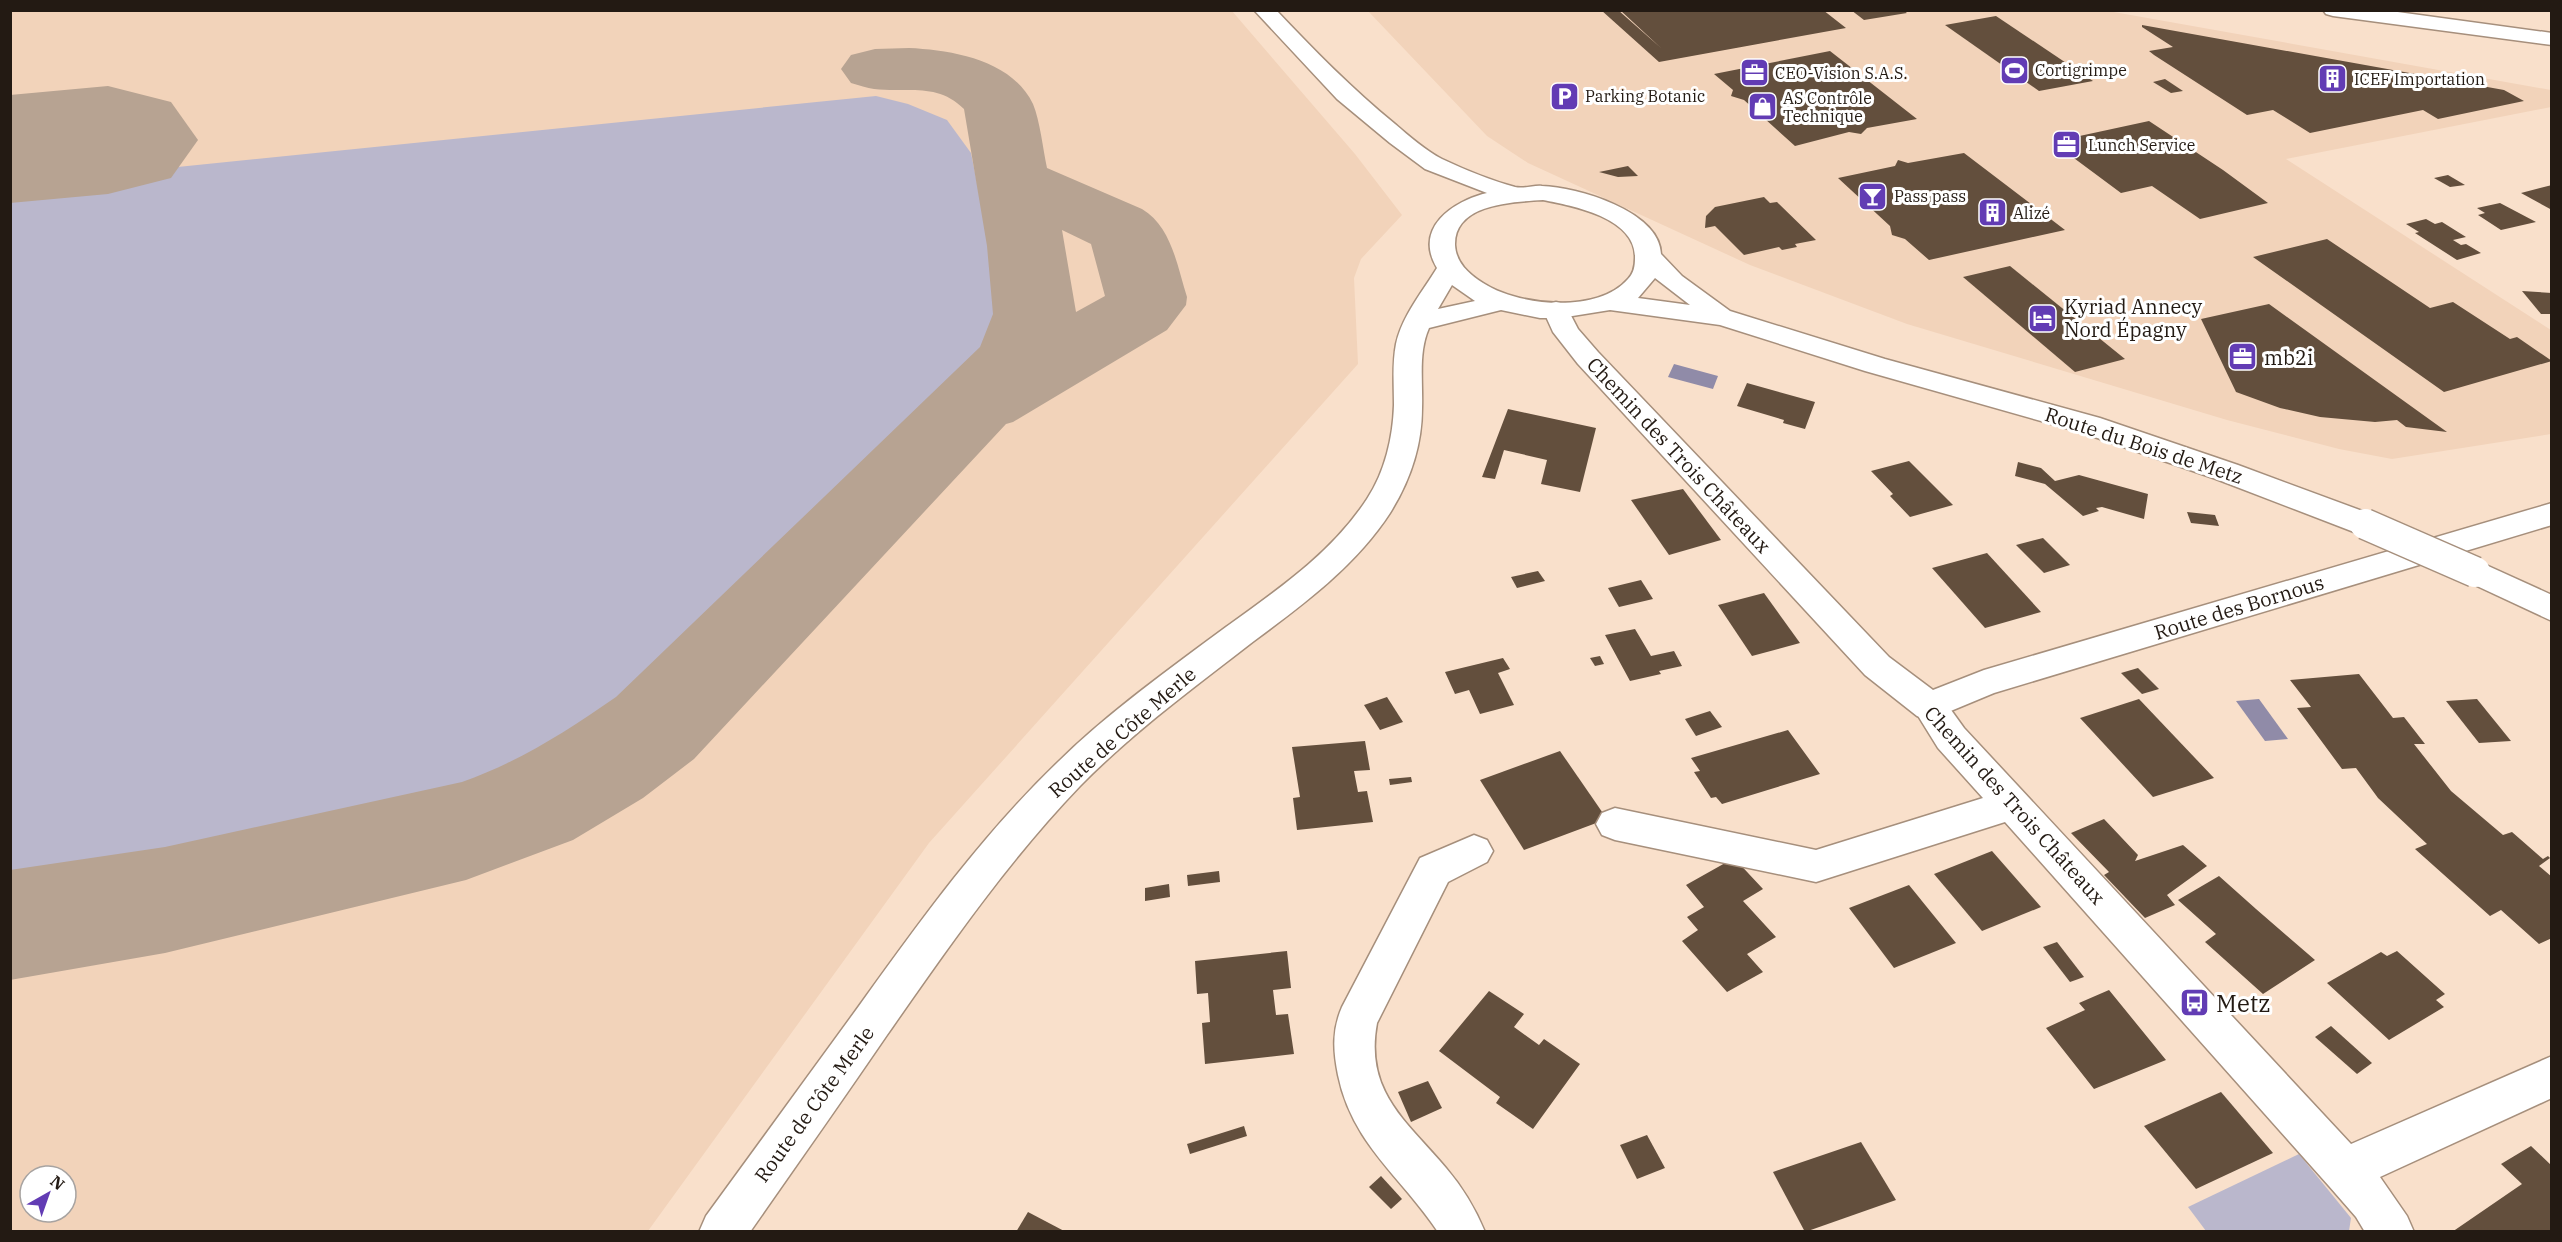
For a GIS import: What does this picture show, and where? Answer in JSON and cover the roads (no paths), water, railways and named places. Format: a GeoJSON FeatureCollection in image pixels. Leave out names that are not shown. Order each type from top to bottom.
{"type":"FeatureCollection","features":[{"type":"Feature","properties":{"kind":"main road"},"geometry":{"type":"LineString","coordinates":[[1264,10],[1345,94],[1433,164],[1512,194]]}},
{"type":"Feature","properties":{"kind":"main road"},"geometry":{"type":"LineString","coordinates":[[2333,10],[2552,39]]}},
{"type":"Feature","properties":{"kind":"main road"},"geometry":{"type":"LineString","coordinates":[[2448,10],[2552,23]]}},
{"type":"Feature","properties":{"kind":"main road"},"geometry":{"type":"LineString","coordinates":[[1433,164],[1447,187],[1457,215]]}},
{"type":"Feature","properties":{"kind":"main road"},"geometry":{"type":"LineString","coordinates":[[1543,193],[1574,198],[1603,207],[1622,217],[1646,243],[1650,258],[1646,275],[1633,290],[1610,302],[1582,309],[1526,308],[1502,302],[1480,292],[1462,281],[1450,268],[1442,249],[1445,231],[1457,215],[1472,205],[1512,194],[1543,193]]}},
{"type":"Feature","properties":{"kind":"main road","name":"Route du Bois de Metz"},"geometry":{"type":"LineString","coordinates":[[1650,258],[1673,281],[1724,316]]}},
{"type":"Feature","properties":{"kind":"main road","name":"Route de Côte Merle"},"geometry":{"type":"LineString","coordinates":[[722,1232],[966,891],[1016,829],[1070,772],[1114,734],[1164,692],[1294,594],[1329,565],[1358,534],[1379,506],[1395,476],[1404,444],[1408,416],[1412,334],[1450,268]]}},
{"type":"Feature","properties":{"kind":"main road"},"geometry":{"type":"LineString","coordinates":[[1419,322],[1502,302]]}},
{"type":"Feature","properties":{"kind":"main road","name":"Route du Bois de Metz"},"geometry":{"type":"LineString","coordinates":[[1610,302],[1724,316],[1875,365],[2090,425],[2227,472],[2365,524],[2552,609]]}},
{"type":"Feature","properties":{"kind":"main road","name":"Chemin des Trois Châteaux"},"geometry":{"type":"LineString","coordinates":[[1556,310],[1566,332],[1588,358],[1877,666],[1929,706],[1951,738],[2011,805],[2345,1170],[2372,1201],[2391,1232]]}},
{"type":"Feature","properties":{"kind":"main road","name":"Route des Bornous"},"geometry":{"type":"LineString","coordinates":[[1929,706],[1983,683],[2552,514]]}},
{"type":"Feature","properties":{"kind":"main road"},"geometry":{"type":"LineString","coordinates":[[1616,824],[1816,866],[2011,805]]}},
{"type":"Feature","properties":{"kind":"main road"},"geometry":{"type":"LineString","coordinates":[[1462,1232],[1433,1186],[1389,1140],[1367,1107],[1360,1090],[1353,1044],[1357,1021],[1434,870],[1474,851]]}},
{"type":"Feature","properties":{"kind":"main road"},"geometry":{"type":"LineString","coordinates":[[2345,1170],[2552,1076]]}},
{"type":"Feature","properties":{"kind":"place","name":"Cortigrimpe"},"geometry":{"type":"Point","coordinates":[2014,70]}},
{"type":"Feature","properties":{"kind":"place","name":"CEO-Vision S.A.S."},"geometry":{"type":"Point","coordinates":[1754,73]}},
{"type":"Feature","properties":{"kind":"place","name":"ICEF Importation"},"geometry":{"type":"Point","coordinates":[2333,79]}},
{"type":"Feature","properties":{"kind":"place","name":"Parking Botanic"},"geometry":{"type":"Point","coordinates":[1564,96]}},
{"type":"Feature","properties":{"kind":"place","name":"AS Contrôle Technique"},"geometry":{"type":"Point","coordinates":[1762,107]}},
{"type":"Feature","properties":{"kind":"place","name":"Lunch Service"},"geometry":{"type":"Point","coordinates":[2067,145]}},
{"type":"Feature","properties":{"kind":"place","name":"Pass pass"},"geometry":{"type":"Point","coordinates":[1873,196]}},
{"type":"Feature","properties":{"kind":"place","name":"Alizé"},"geometry":{"type":"Point","coordinates":[1992,213]}},
{"type":"Feature","properties":{"kind":"place","name":"Kyriad Annecy Nord Épagny"},"geometry":{"type":"Point","coordinates":[2043,318]}},
{"type":"Feature","properties":{"kind":"place","name":"mb2i"},"geometry":{"type":"Point","coordinates":[2243,357]}},
{"type":"Feature","properties":{"kind":"place","name":"Metz"},"geometry":{"type":"Point","coordinates":[2195,1003]}}]}
